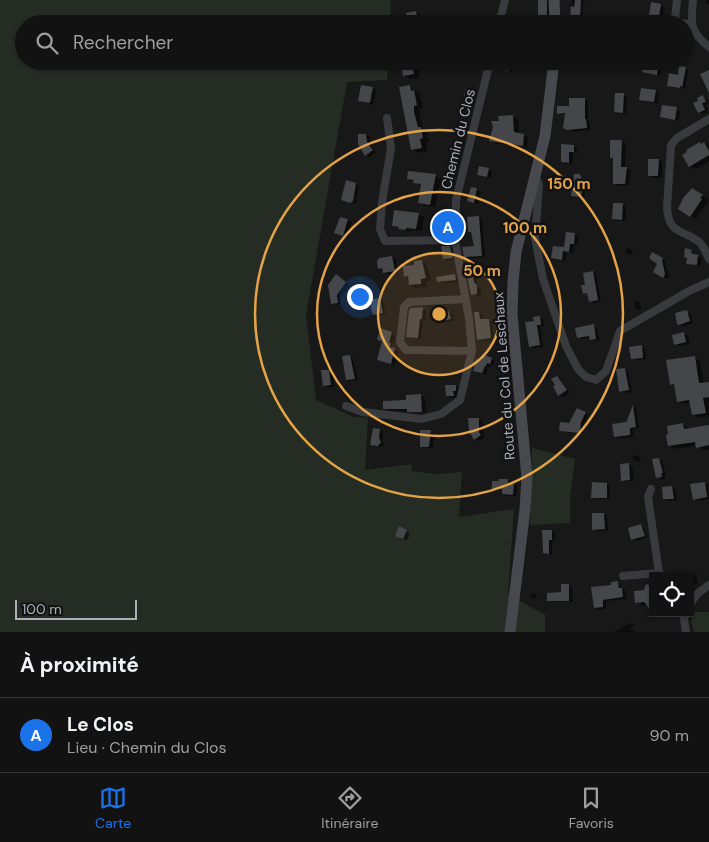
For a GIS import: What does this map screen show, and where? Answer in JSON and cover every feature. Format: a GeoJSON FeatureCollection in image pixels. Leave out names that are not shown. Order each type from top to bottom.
{"type":"FeatureCollection","features":[{"type":"Feature","properties":{"kind":"main road"},"geometry":{"type":"LineString","coordinates":[[554,0],[555,15]]}},
{"type":"Feature","properties":{"kind":"main road","name":"Route du Col de Leschaux"},"geometry":{"type":"LineString","coordinates":[[510,632],[527,478],[513,322],[513,282],[516,252],[545,136],[553,70]]}},
{"type":"Feature","properties":{"kind":"street"},"geometry":{"type":"LineString","coordinates":[[501,15],[505,0]]}},
{"type":"Feature","properties":{"kind":"street"},"geometry":{"type":"LineString","coordinates":[[675,15],[677,0]]}},
{"type":"Feature","properties":{"kind":"street"},"geometry":{"type":"LineString","coordinates":[[692,15],[693,0]]}},
{"type":"Feature","properties":{"kind":"street"},"geometry":{"type":"LineString","coordinates":[[694,30],[698,37],[709,47]]}},
{"type":"Feature","properties":{"kind":"street","name":"Chemin du Clos"},"geometry":{"type":"LineString","coordinates":[[346,406],[362,412],[422,418],[441,414],[460,400],[472,351],[454,218],[456,200],[488,70]]}},
{"type":"Feature","properties":{"kind":"street"},"geometry":{"type":"LineString","coordinates":[[387,118],[391,148],[380,229],[385,241],[456,240]]}},
{"type":"Feature","properties":{"kind":"street"},"geometry":{"type":"LineString","coordinates":[[709,119],[677,138],[672,145],[666,208],[671,226],[698,241],[709,259]]}},
{"type":"Feature","properties":{"kind":"street"},"geometry":{"type":"LineString","coordinates":[[534,179],[539,185],[534,238],[542,280],[566,346],[578,369],[591,380],[596,380],[606,371],[620,331],[689,291],[709,282]]}},
{"type":"Feature","properties":{"kind":"street"},"geometry":{"type":"LineString","coordinates":[[465,299],[409,302],[404,307],[400,342],[406,350],[472,351]]}},
{"type":"Feature","properties":{"kind":"street"},"geometry":{"type":"LineString","coordinates":[[651,489],[648,497],[662,572]]}},
{"type":"Feature","properties":{"kind":"street"},"geometry":{"type":"LineString","coordinates":[[622,576],[649,575]]}},
{"type":"Feature","properties":{"kind":"street"},"geometry":{"type":"LineString","coordinates":[[694,598],[709,585]]}},
{"type":"Feature","properties":{"kind":"street"},"geometry":{"type":"LineString","coordinates":[[685,617],[686,632]]}},
{"type":"Feature","properties":{"kind":"shaded area"},"geometry":{"type":"Polygon","coordinates":[[[0,0],[391,0],[390,15],[15,15],[15,70],[388,70],[387,80],[347,82],[306,315],[316,400],[354,417],[368,418],[365,470],[412,464],[411,471],[435,474],[462,472],[459,517],[514,509],[508,594],[545,615],[545,632],[0,632],[0,0]]]}},
{"type":"Feature","properties":{"kind":"shaded area"},"geometry":{"type":"Polygon","coordinates":[[[532,448],[575,459],[570,497],[570,523],[530,525],[532,448]]]}},
{"type":"Feature","properties":{"kind":"shaded area"},"geometry":{"type":"Polygon","coordinates":[[[694,612],[709,612],[709,632],[694,632],[691,621],[694,617],[694,612]]]}},
{"type":"Feature","properties":{"kind":"building"},"geometry":{"type":"Polygon","coordinates":[[[538,0],[547,0],[547,15],[538,15],[538,0]]]}},
{"type":"Feature","properties":{"kind":"building"},"geometry":{"type":"Polygon","coordinates":[[[575,0],[581,0],[580,15],[570,15],[571,6],[574,7],[575,0]]]}},
{"type":"Feature","properties":{"kind":"building"},"geometry":{"type":"Polygon","coordinates":[[[651,2],[661,4],[659,15],[649,15],[651,2]]]}},
{"type":"Feature","properties":{"kind":"building"},"geometry":{"type":"Polygon","coordinates":[[[416,11],[417,15],[406,15],[406,13],[416,11]]]}},
{"type":"Feature","properties":{"kind":"building"},"geometry":{"type":"Polygon","coordinates":[[[402,70],[413,70],[414,74],[403,76],[402,70]]]}},
{"type":"Feature","properties":{"kind":"building"},"geometry":{"type":"Polygon","coordinates":[[[642,70],[658,70],[657,75],[642,72],[642,70]]]}},
{"type":"Feature","properties":{"kind":"building"},"geometry":{"type":"Polygon","coordinates":[[[679,70],[685,70],[682,88],[681,85],[680,88],[667,86],[669,73],[678,75],[679,70]]]}},
{"type":"Feature","properties":{"kind":"building"},"geometry":{"type":"Polygon","coordinates":[[[709,70],[709,93],[700,74],[709,70]]]}},
{"type":"Feature","properties":{"kind":"building"},"geometry":{"type":"Polygon","coordinates":[[[361,85],[373,87],[370,103],[358,101],[361,85]]]}},
{"type":"Feature","properties":{"kind":"building"},"geometry":{"type":"Polygon","coordinates":[[[410,85],[411,91],[414,90],[417,105],[414,106],[414,112],[418,127],[421,127],[423,138],[420,139],[422,148],[411,150],[399,87],[410,85]]]}},
{"type":"Feature","properties":{"kind":"building"},"geometry":{"type":"Polygon","coordinates":[[[641,88],[656,90],[654,102],[639,100],[641,88]]]}},
{"type":"Feature","properties":{"kind":"building"},"geometry":{"type":"Polygon","coordinates":[[[465,89],[474,90],[473,102],[464,101],[465,89]]]}},
{"type":"Feature","properties":{"kind":"building"},"geometry":{"type":"Polygon","coordinates":[[[615,93],[624,93],[623,113],[614,112],[615,93]]]}},
{"type":"Feature","properties":{"kind":"building"},"geometry":{"type":"Polygon","coordinates":[[[703,95],[706,102],[702,103],[705,110],[698,113],[693,103],[698,101],[697,98],[703,95]]]}},
{"type":"Feature","properties":{"kind":"building"},"geometry":{"type":"Polygon","coordinates":[[[569,98],[585,98],[587,128],[567,130],[563,128],[565,113],[557,114],[557,106],[569,106],[569,98]]]}},
{"type":"Feature","properties":{"kind":"building"},"geometry":{"type":"Polygon","coordinates":[[[662,105],[677,107],[675,120],[660,117],[662,105]]]}},
{"type":"Feature","properties":{"kind":"building"},"geometry":{"type":"Polygon","coordinates":[[[513,115],[514,132],[524,134],[523,146],[489,141],[493,127],[491,121],[499,121],[498,116],[513,115]]]}},
{"type":"Feature","properties":{"kind":"building"},"geometry":{"type":"Polygon","coordinates":[[[358,134],[366,134],[367,142],[373,150],[365,156],[358,144],[358,134]]]}},
{"type":"Feature","properties":{"kind":"building"},"geometry":{"type":"Polygon","coordinates":[[[610,140],[622,140],[621,167],[627,167],[625,184],[613,184],[613,158],[610,158],[610,140]]]}},
{"type":"Feature","properties":{"kind":"building"},"geometry":{"type":"Polygon","coordinates":[[[700,142],[701,144],[704,142],[709,155],[689,167],[682,155],[687,152],[686,150],[700,142]]]}},
{"type":"Feature","properties":{"kind":"building"},"geometry":{"type":"Polygon","coordinates":[[[561,144],[574,145],[574,152],[569,152],[569,163],[561,162],[561,144]]]}},
{"type":"Feature","properties":{"kind":"building"},"geometry":{"type":"Polygon","coordinates":[[[648,159],[659,159],[658,176],[648,176],[648,159]]]}},
{"type":"Feature","properties":{"kind":"building"},"geometry":{"type":"Polygon","coordinates":[[[479,166],[489,168],[487,177],[477,175],[479,166]]]}},
{"type":"Feature","properties":{"kind":"building"},"geometry":{"type":"Polygon","coordinates":[[[408,171],[436,174],[430,205],[418,203],[421,184],[413,183],[414,180],[407,179],[408,171]]]}},
{"type":"Feature","properties":{"kind":"building"},"geometry":{"type":"Polygon","coordinates":[[[574,174],[580,174],[586,190],[582,190],[581,197],[571,196],[574,174]]]}},
{"type":"Feature","properties":{"kind":"building"},"geometry":{"type":"Polygon","coordinates":[[[346,180],[356,183],[353,201],[350,203],[341,200],[346,180]]]}},
{"type":"Feature","properties":{"kind":"building"},"geometry":{"type":"Polygon","coordinates":[[[471,187],[477,188],[474,203],[467,201],[471,187]]]}},
{"type":"Feature","properties":{"kind":"building"},"geometry":{"type":"Polygon","coordinates":[[[692,188],[703,195],[690,217],[678,209],[683,198],[692,188]]]}},
{"type":"Feature","properties":{"kind":"building"},"geometry":{"type":"Polygon","coordinates":[[[613,203],[623,203],[622,220],[612,219],[613,203]]]}},
{"type":"Feature","properties":{"kind":"building"},"geometry":{"type":"Polygon","coordinates":[[[394,210],[419,213],[416,229],[398,229],[399,227],[392,226],[394,210]]]}},
{"type":"Feature","properties":{"kind":"building"},"geometry":{"type":"Polygon","coordinates":[[[479,216],[482,256],[464,257],[462,247],[474,246],[471,232],[468,232],[467,217],[479,216]]]}},
{"type":"Feature","properties":{"kind":"building"},"geometry":{"type":"Polygon","coordinates":[[[340,217],[348,219],[343,236],[334,233],[340,217]]]}},
{"type":"Feature","properties":{"kind":"building"},"geometry":{"type":"Polygon","coordinates":[[[566,232],[575,233],[574,244],[570,244],[569,252],[563,251],[562,260],[551,258],[553,246],[564,247],[566,232]]]}},
{"type":"Feature","properties":{"kind":"building"},"geometry":{"type":"Polygon","coordinates":[[[441,246],[450,246],[453,258],[443,259],[441,246]]]}},
{"type":"Feature","properties":{"kind":"building"},"geometry":{"type":"Polygon","coordinates":[[[685,248],[692,250],[691,253],[698,255],[697,265],[686,264],[687,258],[684,257],[685,248]]]}},
{"type":"Feature","properties":{"kind":"building"},"geometry":{"type":"Polygon","coordinates":[[[652,252],[663,258],[665,274],[663,278],[653,272],[657,264],[649,258],[652,252]]]}},
{"type":"Feature","properties":{"kind":"building"},"geometry":{"type":"Polygon","coordinates":[[[392,256],[395,271],[383,273],[382,268],[378,269],[377,261],[379,258],[392,256]]]}},
{"type":"Feature","properties":{"kind":"building"},"geometry":{"type":"Polygon","coordinates":[[[422,260],[426,278],[421,279],[421,284],[409,285],[408,276],[404,277],[403,266],[414,265],[414,261],[422,260]]]}},
{"type":"Feature","properties":{"kind":"building"},"geometry":{"type":"Polygon","coordinates":[[[593,271],[598,300],[589,302],[587,293],[583,294],[581,285],[585,285],[583,273],[593,271]]]}},
{"type":"Feature","properties":{"kind":"building"},"geometry":{"type":"Polygon","coordinates":[[[336,274],[346,282],[337,295],[338,303],[331,304],[328,285],[336,274]]]}},
{"type":"Feature","properties":{"kind":"building"},"geometry":{"type":"Polygon","coordinates":[[[455,274],[456,280],[437,282],[436,277],[455,274]]]}},
{"type":"Feature","properties":{"kind":"building"},"geometry":{"type":"Polygon","coordinates":[[[467,276],[473,276],[474,282],[477,285],[477,294],[471,295],[467,276]]]}},
{"type":"Feature","properties":{"kind":"building"},"geometry":{"type":"Polygon","coordinates":[[[380,298],[383,313],[373,315],[369,300],[380,298]]]}},
{"type":"Feature","properties":{"kind":"building"},"geometry":{"type":"Polygon","coordinates":[[[423,307],[418,338],[406,337],[409,310],[411,308],[423,307]]]}},
{"type":"Feature","properties":{"kind":"building"},"geometry":{"type":"Polygon","coordinates":[[[687,310],[690,321],[677,324],[675,313],[687,310]]]}},
{"type":"Feature","properties":{"kind":"building"},"geometry":{"type":"Polygon","coordinates":[[[449,311],[451,319],[438,322],[436,313],[449,311]]]}},
{"type":"Feature","properties":{"kind":"building"},"geometry":{"type":"Polygon","coordinates":[[[474,312],[479,312],[480,319],[489,319],[491,338],[477,340],[474,312]]]}},
{"type":"Feature","properties":{"kind":"building"},"geometry":{"type":"Polygon","coordinates":[[[540,316],[541,325],[537,325],[540,345],[529,347],[525,322],[534,321],[533,317],[540,316]]]}},
{"type":"Feature","properties":{"kind":"building"},"geometry":{"type":"Polygon","coordinates":[[[594,324],[596,339],[590,340],[589,336],[577,338],[575,328],[594,324]]]}},
{"type":"Feature","properties":{"kind":"building"},"geometry":{"type":"Polygon","coordinates":[[[380,328],[392,332],[389,343],[391,343],[390,347],[395,348],[391,364],[377,360],[382,341],[377,340],[380,328]]]}},
{"type":"Feature","properties":{"kind":"building"},"geometry":{"type":"Polygon","coordinates":[[[684,332],[686,342],[674,345],[672,335],[684,332]]]}},
{"type":"Feature","properties":{"kind":"building"},"geometry":{"type":"Polygon","coordinates":[[[642,345],[643,358],[631,359],[629,347],[642,345]]]}},
{"type":"Feature","properties":{"kind":"building"},"geometry":{"type":"Polygon","coordinates":[[[483,354],[492,358],[490,364],[487,363],[482,373],[473,371],[476,359],[481,360],[483,354]]]}},
{"type":"Feature","properties":{"kind":"building"},"geometry":{"type":"Polygon","coordinates":[[[350,355],[355,379],[346,380],[342,356],[350,355]]]}},
{"type":"Feature","properties":{"kind":"building"},"geometry":{"type":"Polygon","coordinates":[[[695,356],[699,383],[709,382],[709,397],[703,398],[706,413],[692,415],[689,400],[677,402],[674,384],[670,385],[666,360],[695,356]]]}},
{"type":"Feature","properties":{"kind":"building"},"geometry":{"type":"Polygon","coordinates":[[[625,368],[629,390],[619,392],[616,369],[625,368]]]}},
{"type":"Feature","properties":{"kind":"building"},"geometry":{"type":"Polygon","coordinates":[[[321,370],[329,370],[331,385],[323,386],[321,370]]]}},
{"type":"Feature","properties":{"kind":"building"},"geometry":{"type":"Polygon","coordinates":[[[557,376],[567,390],[558,396],[551,379],[557,376]]]}},
{"type":"Feature","properties":{"kind":"building"},"geometry":{"type":"Polygon","coordinates":[[[445,385],[456,385],[456,391],[453,391],[454,396],[446,396],[445,385]]]}},
{"type":"Feature","properties":{"kind":"building"},"geometry":{"type":"Polygon","coordinates":[[[421,394],[422,412],[407,412],[407,409],[383,409],[383,401],[406,400],[406,395],[421,394]]]}},
{"type":"Feature","properties":{"kind":"building"},"geometry":{"type":"Polygon","coordinates":[[[633,405],[636,427],[630,428],[630,435],[614,437],[612,424],[626,423],[633,405]]]}},
{"type":"Feature","properties":{"kind":"building"},"geometry":{"type":"Polygon","coordinates":[[[577,408],[586,412],[581,422],[580,433],[559,431],[560,422],[569,423],[577,408]]]}},
{"type":"Feature","properties":{"kind":"building"},"geometry":{"type":"Polygon","coordinates":[[[468,418],[479,418],[479,432],[481,435],[474,440],[469,431],[468,418]]]}},
{"type":"Feature","properties":{"kind":"building"},"geometry":{"type":"Polygon","coordinates":[[[683,423],[684,429],[709,425],[709,445],[696,448],[695,442],[668,446],[667,426],[683,423]]]}},
{"type":"Feature","properties":{"kind":"building"},"geometry":{"type":"Polygon","coordinates":[[[373,428],[380,429],[379,438],[381,442],[378,446],[370,445],[373,428]]]}},
{"type":"Feature","properties":{"kind":"building"},"geometry":{"type":"Polygon","coordinates":[[[420,430],[431,430],[429,447],[420,447],[420,430]]]}},
{"type":"Feature","properties":{"kind":"building"},"geometry":{"type":"Polygon","coordinates":[[[659,458],[663,473],[661,473],[662,477],[656,478],[652,459],[659,458]]]}},
{"type":"Feature","properties":{"kind":"building"},"geometry":{"type":"Polygon","coordinates":[[[629,463],[630,480],[621,481],[620,464],[629,463]]]}},
{"type":"Feature","properties":{"kind":"building"},"geometry":{"type":"Polygon","coordinates":[[[499,479],[508,479],[508,483],[514,483],[513,495],[502,494],[502,489],[492,489],[492,481],[499,481],[499,479]]]}},
{"type":"Feature","properties":{"kind":"building"},"geometry":{"type":"Polygon","coordinates":[[[592,482],[607,483],[607,498],[591,498],[592,482]]]}},
{"type":"Feature","properties":{"kind":"building"},"geometry":{"type":"Polygon","coordinates":[[[705,482],[707,497],[693,500],[690,484],[705,482]]]}},
{"type":"Feature","properties":{"kind":"building"},"geometry":{"type":"Polygon","coordinates":[[[672,486],[674,499],[663,499],[662,487],[672,486]]]}},
{"type":"Feature","properties":{"kind":"building"},"geometry":{"type":"Polygon","coordinates":[[[592,513],[604,513],[605,529],[592,530],[592,513]]]}},
{"type":"Feature","properties":{"kind":"building"},"geometry":{"type":"Polygon","coordinates":[[[641,524],[645,536],[631,540],[628,528],[641,524]]]}},
{"type":"Feature","properties":{"kind":"building"},"geometry":{"type":"Polygon","coordinates":[[[399,526],[407,530],[403,539],[395,536],[399,526]]]}},
{"type":"Feature","properties":{"kind":"building"},"geometry":{"type":"Polygon","coordinates":[[[542,530],[552,530],[552,540],[549,540],[549,554],[543,553],[542,530]]]}},
{"type":"Feature","properties":{"kind":"building"},"geometry":{"type":"Polygon","coordinates":[[[618,581],[619,588],[622,588],[623,597],[603,600],[603,607],[594,608],[591,587],[611,585],[611,582],[618,581]]]}},
{"type":"Feature","properties":{"kind":"building"},"geometry":{"type":"Polygon","coordinates":[[[561,584],[569,584],[569,601],[547,601],[547,593],[561,592],[561,584]]]}},
{"type":"Feature","properties":{"kind":"building"},"geometry":{"type":"Polygon","coordinates":[[[646,584],[649,585],[649,608],[644,602],[635,603],[634,591],[644,590],[646,584]]]}},
{"type":"Feature","properties":{"kind":"place","name":"Le Clos"},"geometry":{"type":"Point","coordinates":[448,227]}}]}
